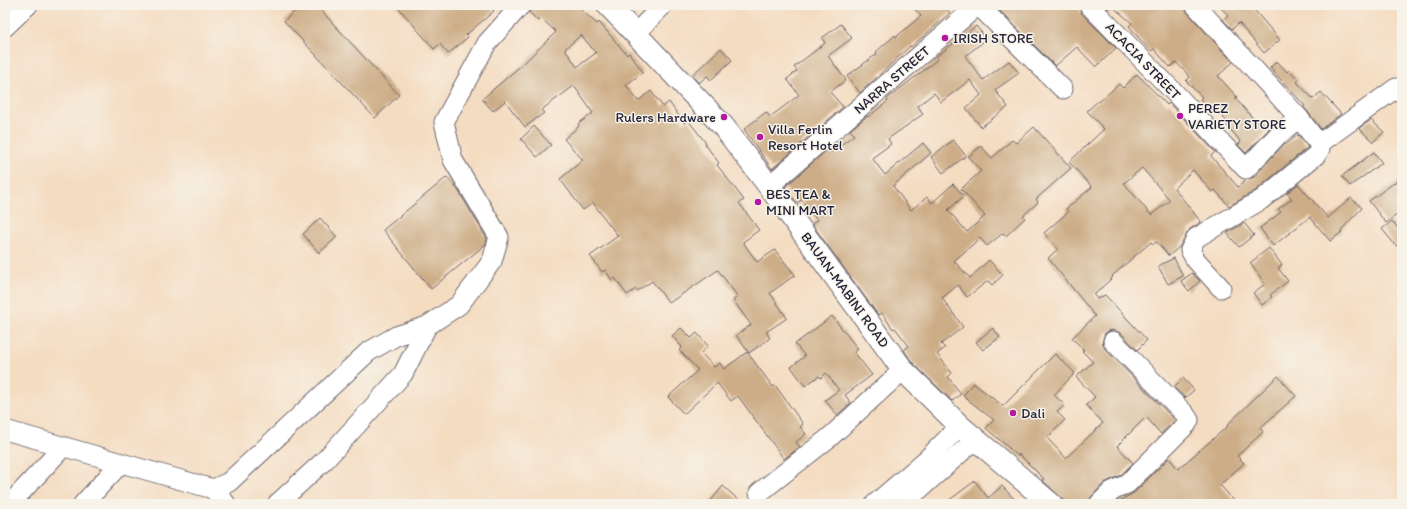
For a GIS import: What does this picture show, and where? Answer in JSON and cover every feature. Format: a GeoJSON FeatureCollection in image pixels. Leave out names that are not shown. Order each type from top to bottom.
{"type":"FeatureCollection","features":[{"type":"Feature","properties":{"kind":"main road","name":"BAUAN-MABINI ROAD"},"geometry":{"type":"LineString","coordinates":[[610,6],[723,126],[769,186],[903,370],[968,432],[1051,504]]}},
{"type":"Feature","properties":{"kind":"street"},"geometry":{"type":"LineString","coordinates":[[5,27],[28,5]]}},
{"type":"Feature","properties":{"kind":"street"},"geometry":{"type":"LineString","coordinates":[[213,489],[229,482],[368,352],[396,336],[427,326],[459,305],[492,261],[499,237],[453,160],[444,122],[487,43],[521,5]]}},
{"type":"Feature","properties":{"kind":"street"},"geometry":{"type":"LineString","coordinates":[[636,34],[663,5]]}},
{"type":"Feature","properties":{"kind":"street"},"geometry":{"type":"LineString","coordinates":[[978,5],[1063,90]]}},
{"type":"Feature","properties":{"kind":"street","name":"NARRA STREET"},"geometry":{"type":"LineString","coordinates":[[769,186],[978,5]]}},
{"type":"Feature","properties":{"kind":"street","name":"ACACIA STREET"},"geometry":{"type":"LineString","coordinates":[[1089,5],[1174,92],[1246,169],[1277,136],[1299,118]]}},
{"type":"Feature","properties":{"kind":"street"},"geometry":{"type":"LineString","coordinates":[[1195,5],[1299,118],[1319,144],[1320,149],[1316,155],[1261,200],[1196,238],[1190,250],[1195,259],[1220,288]]}},
{"type":"Feature","properties":{"kind":"street"},"geometry":{"type":"LineString","coordinates":[[1319,144],[1396,88],[1402,94]]}},
{"type":"Feature","properties":{"kind":"street"},"geometry":{"type":"LineString","coordinates":[[277,504],[324,460],[403,374],[427,326]]}},
{"type":"Feature","properties":{"kind":"street"},"geometry":{"type":"LineString","coordinates":[[1099,504],[1112,491],[1127,484],[1187,424],[1189,420],[1185,414],[1113,341]]}},
{"type":"Feature","properties":{"kind":"street"},"geometry":{"type":"LineString","coordinates":[[759,493],[830,437],[903,370]]}},
{"type":"Feature","properties":{"kind":"street"},"geometry":{"type":"LineString","coordinates":[[5,430],[213,489],[226,504]]}},
{"type":"Feature","properties":{"kind":"street"},"geometry":{"type":"LineString","coordinates":[[875,504],[927,458],[968,432]]}},
{"type":"Feature","properties":{"kind":"street"},"geometry":{"type":"LineString","coordinates":[[903,504],[968,432]]}},
{"type":"Feature","properties":{"kind":"street"},"geometry":{"type":"LineString","coordinates":[[10,504],[63,447]]}},
{"type":"Feature","properties":{"kind":"street"},"geometry":{"type":"LineString","coordinates":[[83,504],[120,463]]}},
{"type":"Feature","properties":{"kind":"building"},"geometry":{"type":"Polygon","coordinates":[[[301,5],[316,5],[399,95],[375,118],[284,21],[301,5]]]}},
{"type":"Feature","properties":{"kind":"building"},"geometry":{"type":"Polygon","coordinates":[[[396,5],[489,5],[494,11],[466,35],[468,37],[448,54],[440,44],[434,49],[396,5]]]}},
{"type":"Feature","properties":{"kind":"building"},"geometry":{"type":"Polygon","coordinates":[[[534,5],[576,5],[597,24],[599,22],[627,55],[629,53],[643,72],[626,85],[638,101],[651,91],[663,107],[669,102],[684,123],[688,120],[706,143],[705,144],[719,163],[717,165],[744,200],[739,203],[759,230],[743,242],[757,262],[775,250],[795,275],[770,293],[787,318],[766,332],[770,338],[749,353],[736,335],[751,325],[733,300],[738,297],[718,270],[669,303],[652,281],[637,291],[636,289],[627,295],[615,278],[612,280],[605,270],[602,272],[590,256],[618,236],[593,203],[583,210],[560,179],[583,160],[564,139],[579,126],[578,124],[593,113],[574,86],[541,110],[544,113],[525,127],[505,101],[493,111],[482,99],[524,63],[556,32],[541,18],[538,21],[529,12],[534,5]],[[581,35],[565,49],[577,67],[596,53],[581,35]]]}},
{"type":"Feature","properties":{"kind":"building"},"geometry":{"type":"Polygon","coordinates":[[[911,5],[943,5],[950,13],[911,47],[910,46],[860,93],[847,76],[877,54],[876,52],[895,35],[896,37],[921,16],[911,5]]]}},
{"type":"Feature","properties":{"kind":"building"},"geometry":{"type":"Polygon","coordinates":[[[994,5],[1078,5],[1081,13],[1116,48],[1096,67],[1077,47],[1055,66],[994,5]]]}},
{"type":"Feature","properties":{"kind":"building"},"geometry":{"type":"Polygon","coordinates":[[[1104,5],[1184,5],[1187,12],[1233,62],[1218,76],[1258,124],[1261,121],[1269,129],[1246,153],[1238,145],[1241,142],[1225,123],[1227,122],[1214,106],[1210,109],[1200,99],[1202,97],[1186,81],[1190,77],[1176,62],[1170,67],[1154,49],[1151,51],[1138,37],[1129,26],[1132,23],[1112,6],[1108,9],[1104,5]]]}},
{"type":"Feature","properties":{"kind":"building"},"geometry":{"type":"Polygon","coordinates":[[[1218,5],[1250,5],[1280,40],[1264,53],[1239,23],[1232,29],[1223,20],[1228,15],[1218,5]]]}},
{"type":"Feature","properties":{"kind":"building"},"geometry":{"type":"Polygon","coordinates":[[[841,24],[852,38],[828,56],[846,80],[830,92],[843,107],[772,169],[744,129],[766,112],[770,117],[799,95],[787,79],[797,71],[794,67],[825,43],[822,38],[841,24]]]}},
{"type":"Feature","properties":{"kind":"building"},"geometry":{"type":"Polygon","coordinates":[[[976,26],[987,39],[965,56],[983,80],[1009,61],[1019,73],[995,90],[1008,107],[981,127],[966,108],[981,95],[970,80],[941,102],[934,93],[918,106],[923,114],[888,139],[891,144],[872,158],[885,175],[923,143],[931,153],[893,186],[911,210],[927,197],[932,203],[953,184],[964,196],[948,210],[967,232],[985,216],[961,189],[981,171],[968,157],[981,146],[992,158],[1012,140],[1016,143],[1034,127],[1071,168],[1036,199],[1038,202],[1023,216],[1025,218],[1006,236],[1003,233],[987,246],[980,238],[954,261],[970,278],[989,260],[1003,275],[992,285],[988,281],[967,297],[958,285],[942,298],[963,327],[941,344],[945,348],[937,354],[952,373],[948,377],[961,394],[952,401],[912,362],[904,350],[909,346],[895,328],[893,329],[882,313],[878,315],[812,224],[817,220],[802,200],[797,203],[785,187],[828,149],[831,152],[854,135],[850,130],[888,101],[887,99],[938,59],[936,57],[976,26]]]}},
{"type":"Feature","properties":{"kind":"building"},"geometry":{"type":"Polygon","coordinates":[[[721,48],[732,60],[711,80],[707,76],[699,83],[692,75],[721,48]]]}},
{"type":"Feature","properties":{"kind":"building"},"geometry":{"type":"Polygon","coordinates":[[[1277,61],[1287,72],[1289,70],[1299,80],[1297,82],[1313,99],[1321,92],[1341,114],[1321,129],[1304,107],[1305,106],[1270,68],[1277,61]]]}},
{"type":"Feature","properties":{"kind":"building"},"geometry":{"type":"Polygon","coordinates":[[[1137,74],[1167,105],[1169,103],[1215,152],[1211,156],[1238,187],[1246,180],[1254,177],[1284,144],[1285,145],[1298,135],[1308,147],[1255,191],[1229,206],[1215,190],[1212,192],[1193,170],[1174,188],[1201,222],[1190,229],[1180,246],[1169,256],[1157,242],[1153,244],[1151,242],[1112,276],[1113,277],[1094,295],[1097,299],[1105,295],[1147,340],[1137,350],[1121,333],[1111,330],[1105,333],[1102,343],[1105,349],[1175,420],[1161,434],[1146,417],[1117,446],[1133,463],[1121,475],[1104,483],[1091,497],[1088,504],[1068,504],[1042,480],[1044,479],[1019,454],[1018,456],[986,428],[994,420],[963,396],[973,383],[1003,406],[1055,354],[1075,373],[1054,395],[1065,405],[1057,412],[1065,420],[1047,438],[1066,458],[1103,423],[1086,405],[1095,397],[1076,377],[1093,362],[1072,338],[1095,316],[1048,258],[1058,249],[1044,233],[1068,212],[1066,209],[1092,187],[1069,162],[1104,129],[1087,111],[1119,84],[1123,88],[1137,74]],[[1142,168],[1124,183],[1151,215],[1170,200],[1142,168]]]}},
{"type":"Feature","properties":{"kind":"building"},"geometry":{"type":"Polygon","coordinates":[[[1371,120],[1384,132],[1373,142],[1359,128],[1371,120]]]}},
{"type":"Feature","properties":{"kind":"building"},"geometry":{"type":"Polygon","coordinates":[[[534,126],[551,145],[537,157],[521,139],[534,126]]]}},
{"type":"Feature","properties":{"kind":"building"},"geometry":{"type":"Polygon","coordinates":[[[953,140],[966,156],[943,173],[931,157],[953,140]]]}},
{"type":"Feature","properties":{"kind":"building"},"geometry":{"type":"Polygon","coordinates":[[[1374,152],[1382,163],[1350,186],[1342,176],[1374,152]]]}},
{"type":"Feature","properties":{"kind":"building"},"geometry":{"type":"Polygon","coordinates":[[[447,177],[458,190],[487,239],[486,244],[431,289],[383,230],[447,177]]]}},
{"type":"Feature","properties":{"kind":"building"},"geometry":{"type":"Polygon","coordinates":[[[1398,180],[1402,186],[1402,211],[1386,223],[1369,201],[1398,180]]]}},
{"type":"Feature","properties":{"kind":"building"},"geometry":{"type":"Polygon","coordinates":[[[1298,184],[1328,218],[1351,198],[1362,208],[1341,230],[1342,232],[1330,241],[1310,217],[1273,246],[1260,228],[1281,212],[1278,209],[1292,199],[1287,193],[1298,184]]]}},
{"type":"Feature","properties":{"kind":"building"},"geometry":{"type":"Polygon","coordinates":[[[320,218],[337,237],[319,253],[303,234],[320,218]]]}},
{"type":"Feature","properties":{"kind":"building"},"geometry":{"type":"Polygon","coordinates":[[[1392,221],[1402,233],[1402,241],[1396,246],[1382,229],[1392,221]]]}},
{"type":"Feature","properties":{"kind":"building"},"geometry":{"type":"Polygon","coordinates":[[[1244,223],[1254,235],[1239,247],[1227,233],[1244,223]]]}},
{"type":"Feature","properties":{"kind":"building"},"geometry":{"type":"Polygon","coordinates":[[[1269,248],[1282,265],[1278,268],[1288,281],[1270,295],[1272,297],[1262,305],[1253,293],[1265,284],[1250,263],[1269,248]]]}},
{"type":"Feature","properties":{"kind":"building"},"geometry":{"type":"Polygon","coordinates":[[[1174,258],[1183,276],[1168,284],[1158,266],[1174,258]]]}},
{"type":"Feature","properties":{"kind":"building"},"geometry":{"type":"Polygon","coordinates":[[[1192,273],[1200,281],[1189,291],[1181,281],[1192,273]]]}},
{"type":"Feature","properties":{"kind":"building"},"geometry":{"type":"Polygon","coordinates":[[[832,316],[858,349],[854,352],[872,375],[845,395],[851,403],[837,415],[825,400],[839,390],[826,373],[821,378],[819,376],[805,386],[791,367],[805,356],[795,344],[832,316]]]}},
{"type":"Feature","properties":{"kind":"building"},"geometry":{"type":"Polygon","coordinates":[[[681,328],[691,338],[697,333],[708,346],[701,353],[714,367],[720,363],[724,369],[747,352],[773,387],[775,385],[803,424],[800,427],[806,434],[796,442],[800,447],[784,459],[738,396],[731,401],[717,383],[684,414],[668,397],[698,370],[679,350],[682,347],[672,336],[681,328]]]}},
{"type":"Feature","properties":{"kind":"building"},"geometry":{"type":"Polygon","coordinates":[[[993,328],[1000,337],[983,350],[976,342],[993,328]]]}},
{"type":"Feature","properties":{"kind":"building"},"geometry":{"type":"Polygon","coordinates":[[[1278,376],[1296,396],[1260,428],[1263,432],[1237,456],[1244,463],[1220,485],[1237,504],[1115,504],[1135,492],[1169,458],[1178,469],[1228,426],[1227,425],[1278,376]]]}},
{"type":"Feature","properties":{"kind":"building"},"geometry":{"type":"Polygon","coordinates":[[[1183,378],[1194,390],[1185,398],[1174,387],[1183,378]]]}},
{"type":"Feature","properties":{"kind":"building"},"geometry":{"type":"Polygon","coordinates":[[[975,481],[988,498],[1002,486],[1019,504],[944,504],[975,481]]]}},
{"type":"Feature","properties":{"kind":"building"},"geometry":{"type":"Polygon","coordinates":[[[723,486],[743,504],[708,504],[723,486]]]}},
{"type":"Feature","properties":{"kind":"place","name":"IRISH STORE"},"geometry":{"type":"Point","coordinates":[945,38]}},
{"type":"Feature","properties":{"kind":"place","name":"PEREZ VARIETY STORE"},"geometry":{"type":"Point","coordinates":[1180,116]}},
{"type":"Feature","properties":{"kind":"place","name":"Rulers Hardware"},"geometry":{"type":"Point","coordinates":[724,117]}},
{"type":"Feature","properties":{"kind":"place","name":"Villa Ferlin Resort Hotel"},"geometry":{"type":"Point","coordinates":[760,137]}},
{"type":"Feature","properties":{"kind":"place","name":"BES TEA & MINI MART"},"geometry":{"type":"Point","coordinates":[758,202]}},
{"type":"Feature","properties":{"kind":"place","name":"Dali"},"geometry":{"type":"Point","coordinates":[1013,413]}}]}
